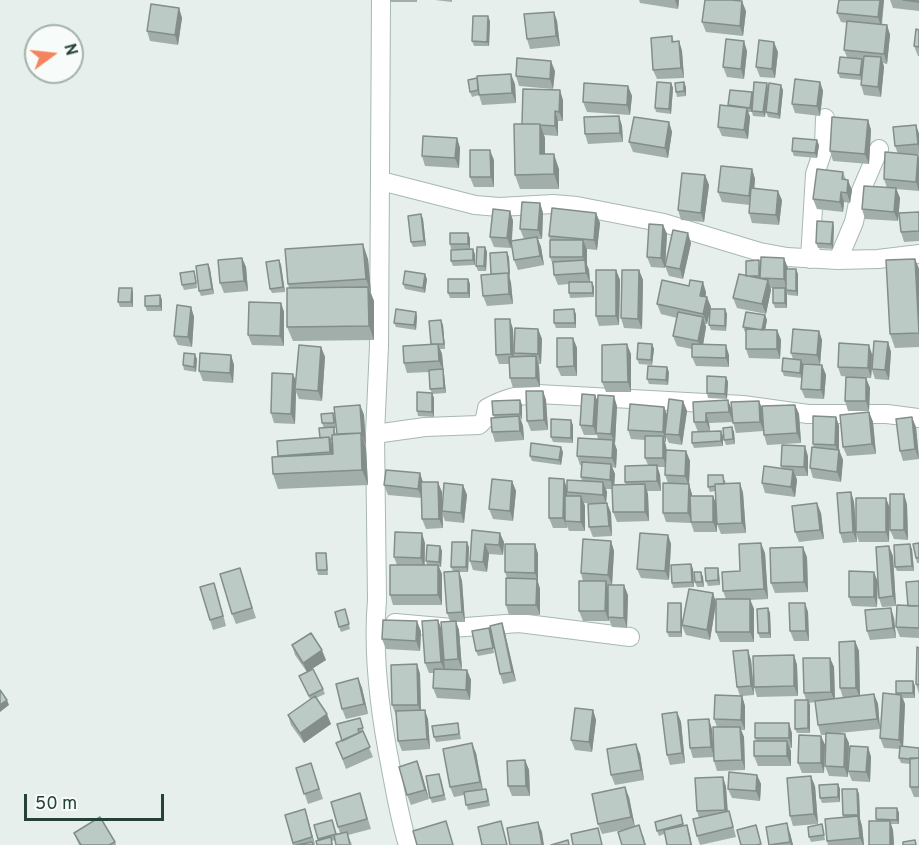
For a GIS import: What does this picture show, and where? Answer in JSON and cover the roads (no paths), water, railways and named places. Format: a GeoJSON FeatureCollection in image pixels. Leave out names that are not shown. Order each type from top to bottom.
{"type":"FeatureCollection","features":[{"type":"Feature","properties":{"kind":"street"},"geometry":{"type":"LineString","coordinates":[[381,0],[379,346],[375,434],[378,600],[375,622],[378,688],[383,731],[401,823],[408,845]]}},
{"type":"Feature","properties":{"kind":"street"},"geometry":{"type":"LineString","coordinates":[[810,259],[815,174],[824,147],[825,118]]}},
{"type":"Feature","properties":{"kind":"street"},"geometry":{"type":"LineString","coordinates":[[838,260],[854,222],[860,193],[879,149]]}},
{"type":"Feature","properties":{"kind":"street"},"geometry":{"type":"LineString","coordinates":[[381,181],[475,205],[578,206],[664,223],[760,252],[810,259],[878,259],[919,254]]}},
{"type":"Feature","properties":{"kind":"street"},"geometry":{"type":"LineString","coordinates":[[375,434],[425,427],[479,425],[485,419],[487,408],[502,399],[515,395],[538,394],[743,405],[808,414],[887,414],[919,418]]}},
{"type":"Feature","properties":{"kind":"street"},"geometry":{"type":"LineString","coordinates":[[375,622],[452,628],[519,623],[630,637]]}}]}
